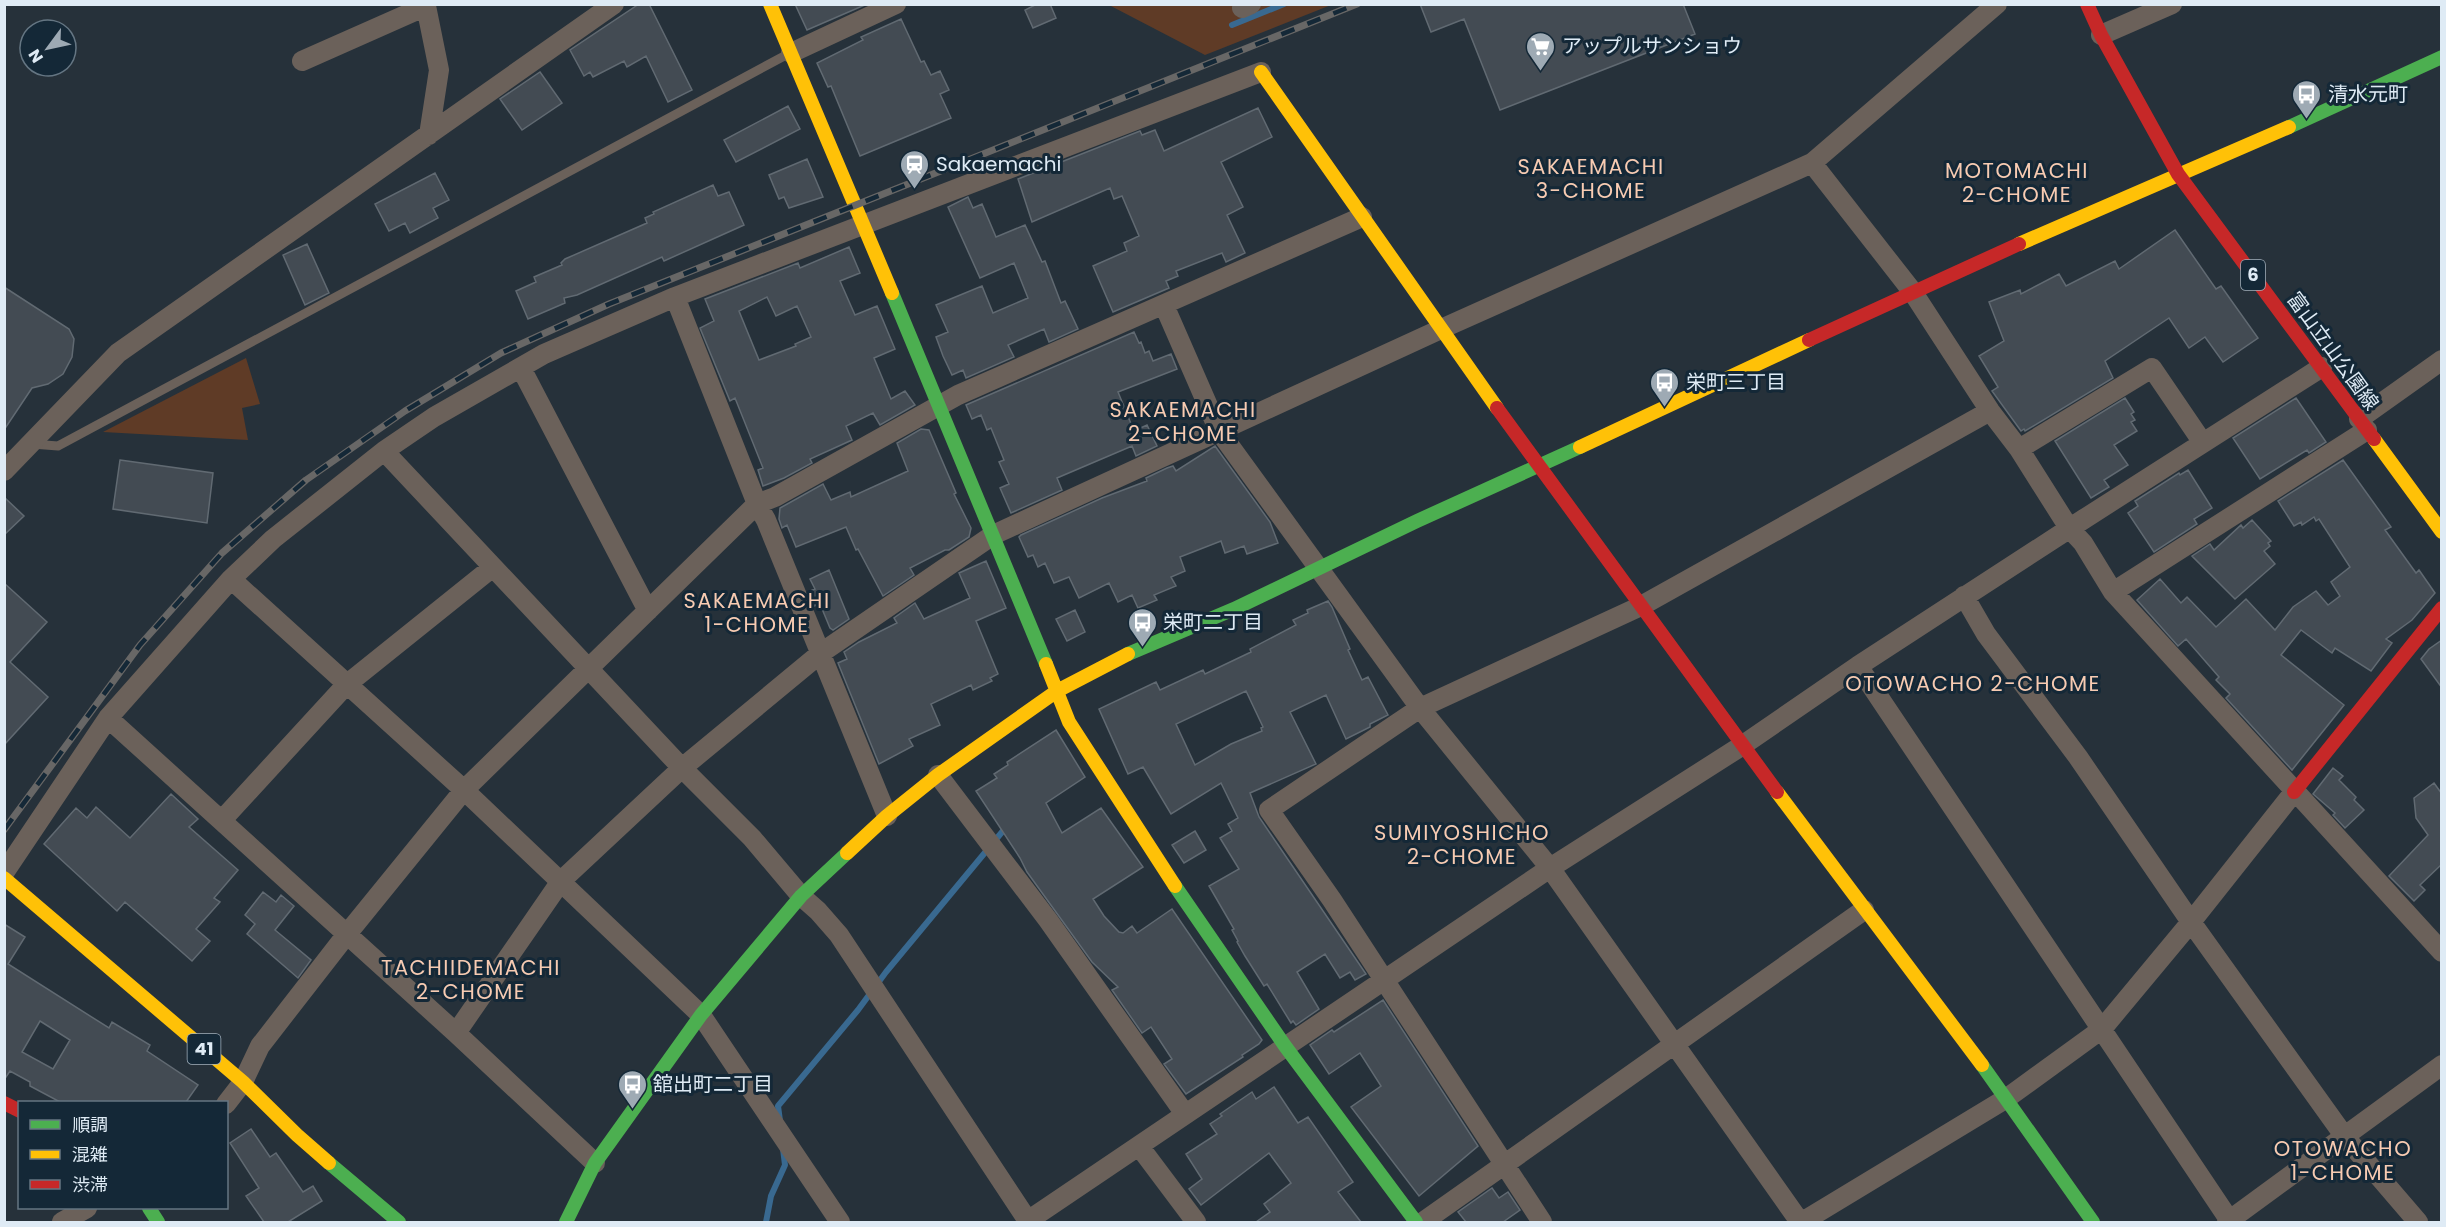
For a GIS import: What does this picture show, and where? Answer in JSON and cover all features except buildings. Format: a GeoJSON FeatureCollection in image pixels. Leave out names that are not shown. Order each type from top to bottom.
{"type":"FeatureCollection","features":[{"type":"Feature","properties":{"kind":"main road"},"geometry":{"type":"LineString","coordinates":[[770,4],[1069,722],[1150,850],[1285,1046],[1416,1222]]}},
{"type":"Feature","properties":{"kind":"main road","name":"富山立山公園線"},"geometry":{"type":"LineString","coordinates":[[2087,4],[2101,35],[2178,174],[2442,532]]}},
{"type":"Feature","properties":{"kind":"main road"},"geometry":{"type":"LineString","coordinates":[[566,1222],[595,1163],[701,1015],[801,896],[887,816],[938,775],[1057,691],[1142,647],[1234,609],[1317,568],[1912,291],[2347,101],[2442,57]]}},
{"type":"Feature","properties":{"kind":"main road"},"geometry":{"type":"LineString","coordinates":[[1261,72],[1538,467],[1864,910],[2007,1098],[2093,1222]]}},
{"type":"Feature","properties":{"kind":"main road"},"geometry":{"type":"LineString","coordinates":[[2294,792],[2442,608]]}},
{"type":"Feature","properties":{"kind":"main road","name":"41"},"geometry":{"type":"LineString","coordinates":[[4,879],[243,1082],[297,1135],[399,1222]]}},
{"type":"Feature","properties":{"kind":"main road"},"geometry":{"type":"LineString","coordinates":[[4,1103],[18,1110]]}},
{"type":"Feature","properties":{"kind":"main road"},"geometry":{"type":"LineString","coordinates":[[150,1209],[158,1222]]}},
{"type":"Feature","properties":{"kind":"street"},"geometry":{"type":"LineString","coordinates":[[4,471],[117,353],[614,4]]}},
{"type":"Feature","properties":{"kind":"street"},"geometry":{"type":"LineString","coordinates":[[790,53],[896,4]]}},
{"type":"Feature","properties":{"kind":"street"},"geometry":{"type":"LineString","coordinates":[[456,1033],[561,881],[682,768],[821,653],[993,535],[1441,329],[1812,163],[1997,4]]}},
{"type":"Feature","properties":{"kind":"street"},"geometry":{"type":"LineString","coordinates":[[2101,35],[2172,4]]}},
{"type":"Feature","properties":{"kind":"street"},"geometry":{"type":"LineString","coordinates":[[302,61],[426,6],[439,70],[429,135]]}},
{"type":"Feature","properties":{"kind":"street"},"geometry":{"type":"LineString","coordinates":[[4,873],[108,718],[231,579],[273,538],[384,451],[434,417],[544,354],[675,297],[1261,72]]}},
{"type":"Feature","properties":{"kind":"street"},"geometry":{"type":"LineString","coordinates":[[1812,163],[1912,291],[2069,528],[2083,543],[2113,592],[2442,952]]}},
{"type":"Feature","properties":{"kind":"street"},"geometry":{"type":"LineString","coordinates":[[228,1101],[243,1082],[260,1046],[464,789],[757,504],[775,497],[958,394],[1362,217]]}},
{"type":"Feature","properties":{"kind":"street"},"geometry":{"type":"LineString","coordinates":[[675,297],[757,504],[766,520],[887,816]]}},
{"type":"Feature","properties":{"kind":"street"},"geometry":{"type":"LineString","coordinates":[[1164,305],[1219,431],[1420,708],[1550,868],[1801,1222],[2007,1098],[2102,1029],[2294,792]]}},
{"type":"Feature","properties":{"kind":"street"},"geometry":{"type":"LineString","coordinates":[[2113,592],[2363,425],[2442,360]]}},
{"type":"Feature","properties":{"kind":"street"},"geometry":{"type":"LineString","coordinates":[[520,368],[648,611]]}},
{"type":"Feature","properties":{"kind":"street"},"geometry":{"type":"LineString","coordinates":[[2019,450],[2152,368],[2203,443]]}},
{"type":"Feature","properties":{"kind":"street"},"geometry":{"type":"LineString","coordinates":[[384,451],[682,768],[767,854],[801,896],[839,935],[1027,1222],[1550,868],[1743,745],[1964,596],[2322,368]]}},
{"type":"Feature","properties":{"kind":"street"},"geometry":{"type":"LineString","coordinates":[[1542,1222],[1502,1164],[1385,981],[1269,810],[1420,708],[1641,606],[1990,411]]}},
{"type":"Feature","properties":{"kind":"street"},"geometry":{"type":"LineString","coordinates":[[222,820],[346,685],[494,567]]}},
{"type":"Feature","properties":{"kind":"street"},"geometry":{"type":"LineString","coordinates":[[231,579],[464,789],[701,1015],[840,1222]]}},
{"type":"Feature","properties":{"kind":"street"},"geometry":{"type":"LineString","coordinates":[[1964,596],[1986,634],[2078,757],[2191,922],[2345,1137],[2418,1222]]}},
{"type":"Feature","properties":{"kind":"street"},"geometry":{"type":"LineString","coordinates":[[1858,666],[2102,1029],[2228,1222],[2442,1065]]}},
{"type":"Feature","properties":{"kind":"street"},"geometry":{"type":"LineString","coordinates":[[108,718],[456,1033],[595,1163]]}},
{"type":"Feature","properties":{"kind":"street"},"geometry":{"type":"LineString","coordinates":[[938,775],[1048,920],[1185,1114]]}},
{"type":"Feature","properties":{"kind":"street"},"geometry":{"type":"LineString","coordinates":[[1423,1222],[1864,910]]}},
{"type":"Feature","properties":{"kind":"street"},"geometry":{"type":"LineString","coordinates":[[1138,1146],[1196,1222]]}},
{"type":"Feature","properties":{"kind":"street"},"geometry":{"type":"LineString","coordinates":[[62,1222],[85,1209]]}},
{"type":"Feature","properties":{"kind":"lane"},"geometry":{"type":"LineString","coordinates":[[32,444],[58,446],[790,53]]}},
{"type":"Feature","properties":{"kind":"shaded area"},"geometry":{"type":"Polygon","coordinates":[[[1109,5],[1331,5],[1205,55],[1109,5]]]}},
{"type":"Feature","properties":{"kind":"shaded area"},"geometry":{"type":"Polygon","coordinates":[[[246,358],[260,404],[242,408],[248,440],[103,432],[246,358]]]}},
{"type":"Feature","properties":{"kind":"waterway"},"geometry":{"type":"LineString","coordinates":[[1232,25],[1284,4]]}},
{"type":"Feature","properties":{"kind":"waterway"},"geometry":{"type":"LineString","coordinates":[[780,1121],[778,1106],[1007,826]]}},
{"type":"Feature","properties":{"kind":"waterway"},"geometry":{"type":"LineString","coordinates":[[766,1222],[771,1196],[785,1165],[783,1149]]}},
{"type":"Feature","properties":{"kind":"railway"},"geometry":{"type":"LineString","coordinates":[[4,830],[140,645],[222,553],[306,480],[405,411],[501,353],[609,304],[1357,4]]}},
{"type":"Feature","properties":{"kind":"traffic: fast"},"geometry":{"type":"LineString","coordinates":[[2289,127],[2442,57]]}},
{"type":"Feature","properties":{"kind":"traffic: fast"},"geometry":{"type":"LineString","coordinates":[[892,293],[1046,664]]}},
{"type":"Feature","properties":{"kind":"traffic: fast"},"geometry":{"type":"LineString","coordinates":[[1128,654],[1234,609],[1417,521],[1580,447]]}},
{"type":"Feature","properties":{"kind":"traffic: fast"},"geometry":{"type":"LineString","coordinates":[[566,1222],[595,1163],[701,1015],[801,896],[847,853]]}},
{"type":"Feature","properties":{"kind":"traffic: fast"},"geometry":{"type":"LineString","coordinates":[[1175,886],[1285,1046],[1416,1222]]}},
{"type":"Feature","properties":{"kind":"traffic: fast"},"geometry":{"type":"LineString","coordinates":[[1982,1065],[2093,1222]]}},
{"type":"Feature","properties":{"kind":"traffic: fast"},"geometry":{"type":"LineString","coordinates":[[329,1163],[399,1222]]}},
{"type":"Feature","properties":{"kind":"traffic: fast"},"geometry":{"type":"LineString","coordinates":[[150,1209],[158,1222]]}},
{"type":"Feature","properties":{"kind":"traffic: slow"},"geometry":{"type":"LineString","coordinates":[[770,4],[892,293]]}},
{"type":"Feature","properties":{"kind":"traffic: slow"},"geometry":{"type":"LineString","coordinates":[[1261,72],[1497,408]]}},
{"type":"Feature","properties":{"kind":"traffic: slow"},"geometry":{"type":"LineString","coordinates":[[2019,244],[2289,127]]}},
{"type":"Feature","properties":{"kind":"traffic: slow"},"geometry":{"type":"LineString","coordinates":[[1580,447],[1809,340]]}},
{"type":"Feature","properties":{"kind":"traffic: slow"},"geometry":{"type":"LineString","coordinates":[[2374,439],[2442,532]]}},
{"type":"Feature","properties":{"kind":"traffic: slow"},"geometry":{"type":"LineString","coordinates":[[847,853],[887,816],[938,775],[1057,691],[1128,654]]}},
{"type":"Feature","properties":{"kind":"traffic: slow"},"geometry":{"type":"LineString","coordinates":[[1046,664],[1069,722],[1175,886]]}},
{"type":"Feature","properties":{"kind":"traffic: slow"},"geometry":{"type":"LineString","coordinates":[[1777,792],[1982,1065]]}},
{"type":"Feature","properties":{"kind":"traffic: slow"},"geometry":{"type":"LineString","coordinates":[[4,878],[243,1082],[329,1163]]}},
{"type":"Feature","properties":{"kind":"traffic: jam"},"geometry":{"type":"LineString","coordinates":[[2087,4],[2101,35],[2178,174],[2374,439]]}},
{"type":"Feature","properties":{"kind":"traffic: jam"},"geometry":{"type":"LineString","coordinates":[[1809,340],[2019,244]]}},
{"type":"Feature","properties":{"kind":"traffic: jam"},"geometry":{"type":"LineString","coordinates":[[1497,408],[1777,792]]}},
{"type":"Feature","properties":{"kind":"traffic: jam"},"geometry":{"type":"LineString","coordinates":[[2294,792],[2442,608]]}},
{"type":"Feature","properties":{"kind":"traffic: jam"},"geometry":{"type":"LineString","coordinates":[[4,1103],[18,1110]]}},
{"type":"Feature","properties":{"kind":"place","name":"アップルサンショウ"},"geometry":{"type":"Point","coordinates":[1541,72]}},
{"type":"Feature","properties":{"kind":"place","name":"清水元町"},"geometry":{"type":"Point","coordinates":[2307,120]}},
{"type":"Feature","properties":{"kind":"place","name":"Sakaemachi"},"geometry":{"type":"Point","coordinates":[915,190]}},
{"type":"Feature","properties":{"kind":"place","name":"栄町三丁目"},"geometry":{"type":"Point","coordinates":[1665,408]}},
{"type":"Feature","properties":{"kind":"place","name":"栄町二丁目"},"geometry":{"type":"Point","coordinates":[1142,648]}},
{"type":"Feature","properties":{"kind":"place","name":"舘出町二丁目"},"geometry":{"type":"Point","coordinates":[632,1110]}},
{"type":"Feature","properties":{"kind":"district","name":"SAKAEMACHI 3-CHOME"},"geometry":{"type":"Point","coordinates":[1591,179]}},
{"type":"Feature","properties":{"kind":"district","name":"MOTOMACHI 2-CHOME"},"geometry":{"type":"Point","coordinates":[2017,183]}},
{"type":"Feature","properties":{"kind":"district","name":"SAKAEMACHI 2-CHOME"},"geometry":{"type":"Point","coordinates":[1183,422]}},
{"type":"Feature","properties":{"kind":"district","name":"SAKAEMACHI 1-CHOME"},"geometry":{"type":"Point","coordinates":[757,613]}},
{"type":"Feature","properties":{"kind":"district","name":"OTOWACHO 2-CHOME"},"geometry":{"type":"Point","coordinates":[1973,684]}},
{"type":"Feature","properties":{"kind":"district","name":"SUMIYOSHICHO 2-CHOME"},"geometry":{"type":"Point","coordinates":[1462,845]}},
{"type":"Feature","properties":{"kind":"district","name":"TACHIIDEMACHI 2-CHOME"},"geometry":{"type":"Point","coordinates":[471,980]}},
{"type":"Feature","properties":{"kind":"district","name":"OTOWACHO 1-CHOME"},"geometry":{"type":"Point","coordinates":[2343,1161]}}]}
